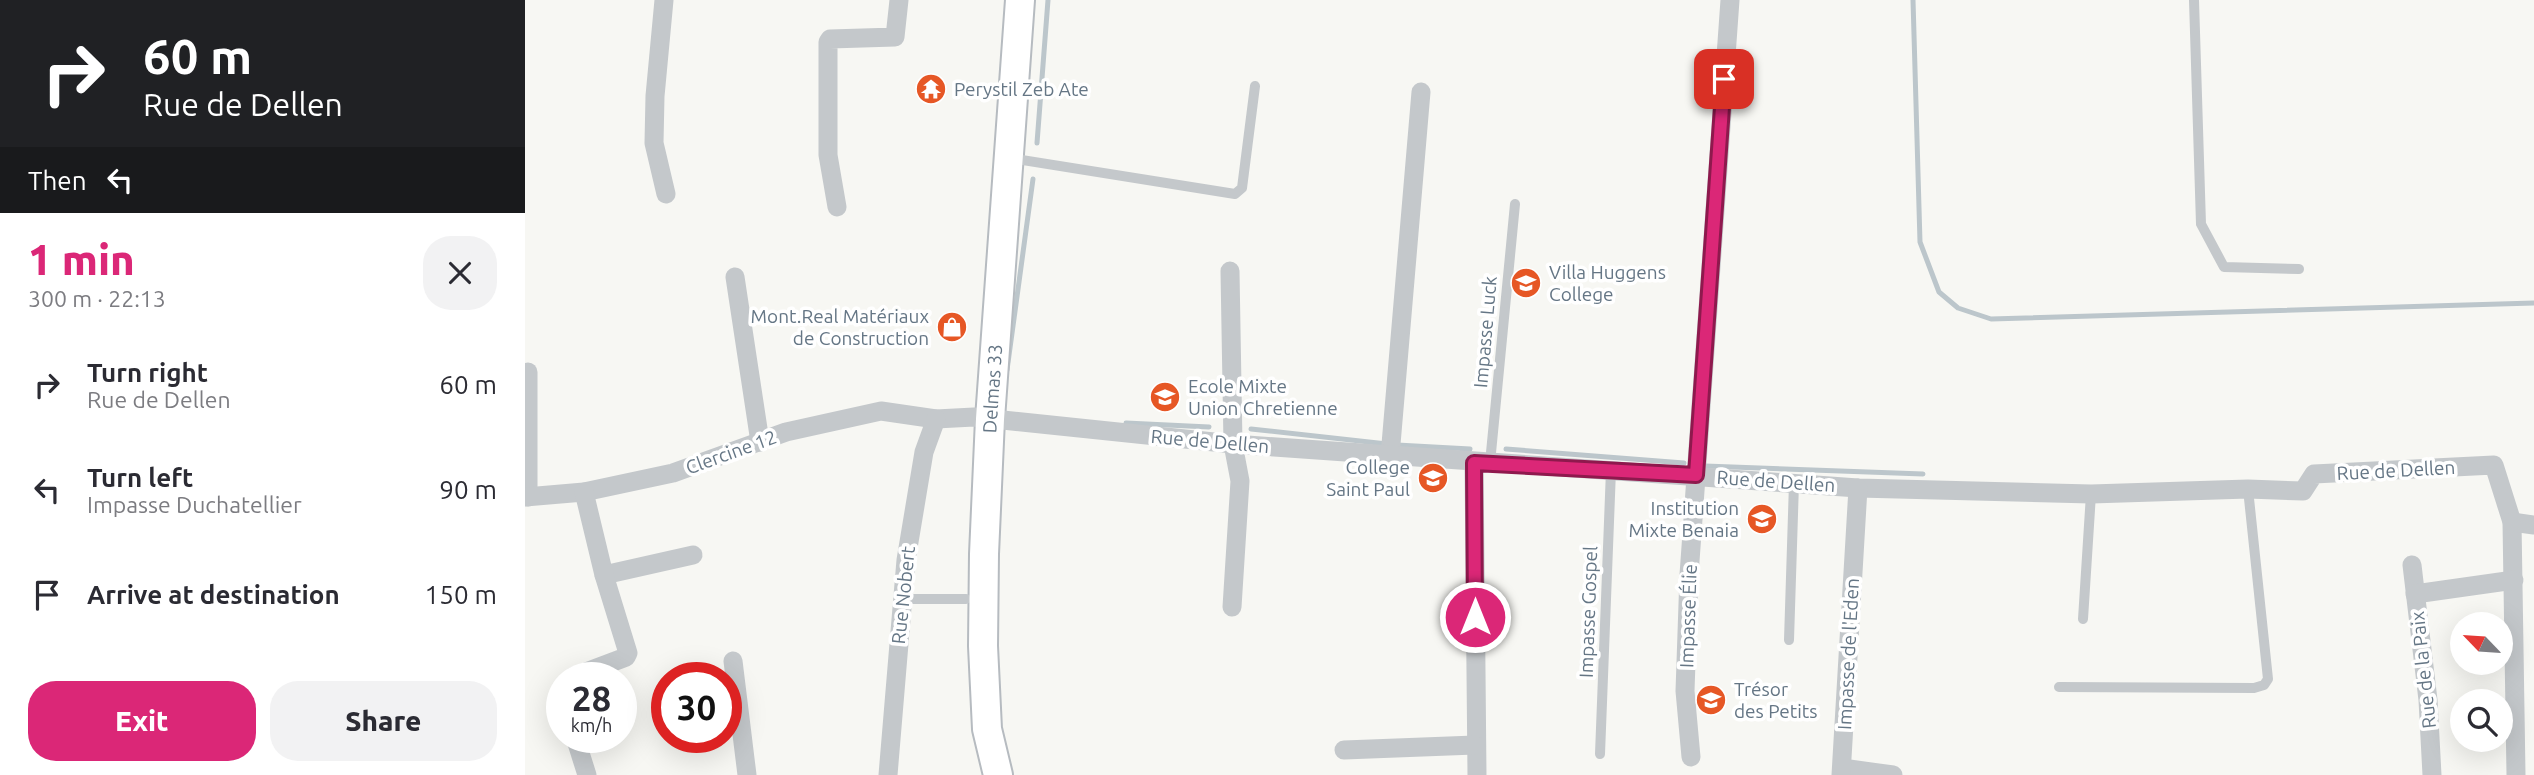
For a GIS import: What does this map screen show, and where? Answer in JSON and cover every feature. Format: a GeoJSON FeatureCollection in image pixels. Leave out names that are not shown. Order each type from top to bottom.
{"type":"FeatureCollection","features":[{"type":"Feature","properties":{"kind":"main road","name":"Delmas 33"},"geometry":{"type":"LineString","coordinates":[[998,775],[987,729],[983,646],[982,418],[1002,0]]}},
{"type":"Feature","properties":{"kind":"main road","name":"Delmas 33"},"geometry":{"type":"LineString","coordinates":[[981,775],[971,728],[965,645],[966,599],[1009,158],[1020,0]]}},
{"type":"Feature","properties":{"kind":"street"},"geometry":{"type":"LineString","coordinates":[[664,0],[655,96],[654,143],[666,194]]}},
{"type":"Feature","properties":{"kind":"street"},"geometry":{"type":"LineString","coordinates":[[837,207],[828,155],[828,42],[830,39],[895,37],[899,0]]}},
{"type":"Feature","properties":{"kind":"street","name":"Impasse Élie"},"geometry":{"type":"LineString","coordinates":[[1691,757],[1685,691],[1696,475],[1730,0]]}},
{"type":"Feature","properties":{"kind":"street"},"geometry":{"type":"LineString","coordinates":[[1390,456],[1421,92]]}},
{"type":"Feature","properties":{"kind":"street"},"geometry":{"type":"LineString","coordinates":[[1230,271],[1233,444],[1240,481],[1232,607]]}},
{"type":"Feature","properties":{"kind":"street"},"geometry":{"type":"LineString","coordinates":[[735,277],[760,442]]}},
{"type":"Feature","properties":{"kind":"street"},"geometry":{"type":"LineString","coordinates":[[526,497],[528,372]]}},
{"type":"Feature","properties":{"kind":"street","name":"Clercine 12"},"geometry":{"type":"LineString","coordinates":[[526,497],[584,492],[673,473],[786,432],[881,411],[936,419]]}},
{"type":"Feature","properties":{"kind":"street","name":"Rue de Dellen"},"geometry":{"type":"LineString","coordinates":[[936,419],[982,418],[1233,444],[1858,488],[2091,494],[2248,489],[2303,491],[2314,474],[2494,465],[2512,522]]}},
{"type":"Feature","properties":{"kind":"street","name":"Rue Nobert"},"geometry":{"type":"LineString","coordinates":[[888,775],[906,559],[924,452],[936,419]]}},
{"type":"Feature","properties":{"kind":"street"},"geometry":{"type":"LineString","coordinates":[[1477,775],[1475,745],[1482,463]]}},
{"type":"Feature","properties":{"kind":"street","name":"Impasse de l'Eden"},"geometry":{"type":"LineString","coordinates":[[1858,488],[1841,771],[1893,775]]}},
{"type":"Feature","properties":{"kind":"street"},"geometry":{"type":"LineString","coordinates":[[584,492],[604,575],[628,653],[612,662]]}},
{"type":"Feature","properties":{"kind":"street"},"geometry":{"type":"LineString","coordinates":[[2516,775],[2512,522],[2534,525]]}},
{"type":"Feature","properties":{"kind":"street"},"geometry":{"type":"LineString","coordinates":[[604,575],[693,555]]}},
{"type":"Feature","properties":{"kind":"street","name":"Rue de la Paix"},"geometry":{"type":"LineString","coordinates":[[2412,565],[2428,700],[2432,775]]}},
{"type":"Feature","properties":{"kind":"street"},"geometry":{"type":"LineString","coordinates":[[2415,594],[2514,580]]}},
{"type":"Feature","properties":{"kind":"street"},"geometry":{"type":"LineString","coordinates":[[733,661],[747,775]]}},
{"type":"Feature","properties":{"kind":"street"},"geometry":{"type":"LineString","coordinates":[[1344,750],[1475,745]]}},
{"type":"Feature","properties":{"kind":"street"},"geometry":{"type":"LineString","coordinates":[[580,753],[587,775]]}},
{"type":"Feature","properties":{"kind":"lane"},"geometry":{"type":"LineString","coordinates":[[2194,0],[2201,224],[2224,267],[2299,269]]}},
{"type":"Feature","properties":{"kind":"lane"},"geometry":{"type":"LineString","coordinates":[[1009,158],[1235,194],[1242,188],[1255,86]]}},
{"type":"Feature","properties":{"kind":"lane","name":"Impasse Luck"},"geometry":{"type":"LineString","coordinates":[[1482,463],[1515,204]]}},
{"type":"Feature","properties":{"kind":"lane","name":"Impasse Gospel"},"geometry":{"type":"LineString","coordinates":[[1600,754],[1611,470]]}},
{"type":"Feature","properties":{"kind":"lane"},"geometry":{"type":"LineString","coordinates":[[1789,640],[1794,482]]}},
{"type":"Feature","properties":{"kind":"lane"},"geometry":{"type":"LineString","coordinates":[[2059,687],[2254,688],[2264,685],[2268,679],[2248,489]]}},
{"type":"Feature","properties":{"kind":"lane"},"geometry":{"type":"LineString","coordinates":[[2083,619],[2091,494]]}},
{"type":"Feature","properties":{"kind":"lane"},"geometry":{"type":"LineString","coordinates":[[902,599],[966,599]]}},
{"type":"Feature","properties":{"kind":"waterway"},"geometry":{"type":"LineString","coordinates":[[1037,143],[1048,0]]}},
{"type":"Feature","properties":{"kind":"waterway"},"geometry":{"type":"LineString","coordinates":[[1913,0],[1920,242],[1939,292],[1958,308],[1991,319],[2534,303]]}},
{"type":"Feature","properties":{"kind":"waterway"},"geometry":{"type":"LineString","coordinates":[[1007,370],[1033,179]]}},
{"type":"Feature","properties":{"kind":"waterway"},"geometry":{"type":"LineString","coordinates":[[1126,423],[1209,427]]}},
{"type":"Feature","properties":{"kind":"waterway"},"geometry":{"type":"LineString","coordinates":[[1251,429],[1387,444]]}},
{"type":"Feature","properties":{"kind":"waterway"},"geometry":{"type":"LineString","coordinates":[[1397,445],[1470,449]]}},
{"type":"Feature","properties":{"kind":"waterway"},"geometry":{"type":"LineString","coordinates":[[1506,449],[1684,463]]}},
{"type":"Feature","properties":{"kind":"waterway"},"geometry":{"type":"LineString","coordinates":[[1705,466],[1923,474]]}},
{"type":"Feature","properties":{"kind":"place","name":"Perystil Zeb Ate"},"geometry":{"type":"Point","coordinates":[931,89]}},
{"type":"Feature","properties":{"kind":"place","name":"Villa Huggens College"},"geometry":{"type":"Point","coordinates":[1526,283]}},
{"type":"Feature","properties":{"kind":"place","name":"Mont.Real Matériaux de Construction"},"geometry":{"type":"Point","coordinates":[952,327]}},
{"type":"Feature","properties":{"kind":"place","name":"Ecole Mixte Union Chretienne"},"geometry":{"type":"Point","coordinates":[1165,397]}},
{"type":"Feature","properties":{"kind":"place","name":"College Saint Paul"},"geometry":{"type":"Point","coordinates":[1433,478]}},
{"type":"Feature","properties":{"kind":"place","name":"Institution Mixte Benaia"},"geometry":{"type":"Point","coordinates":[1762,519]}},
{"type":"Feature","properties":{"kind":"place","name":"Trésor des Petits"},"geometry":{"type":"Point","coordinates":[1711,700]}},
{"type":"Feature","properties":{"kind":"route"},"geometry":{"type":"LineString","coordinates":[[1475,617],[1474,463],[1696,475],[1724,79]]}}]}
